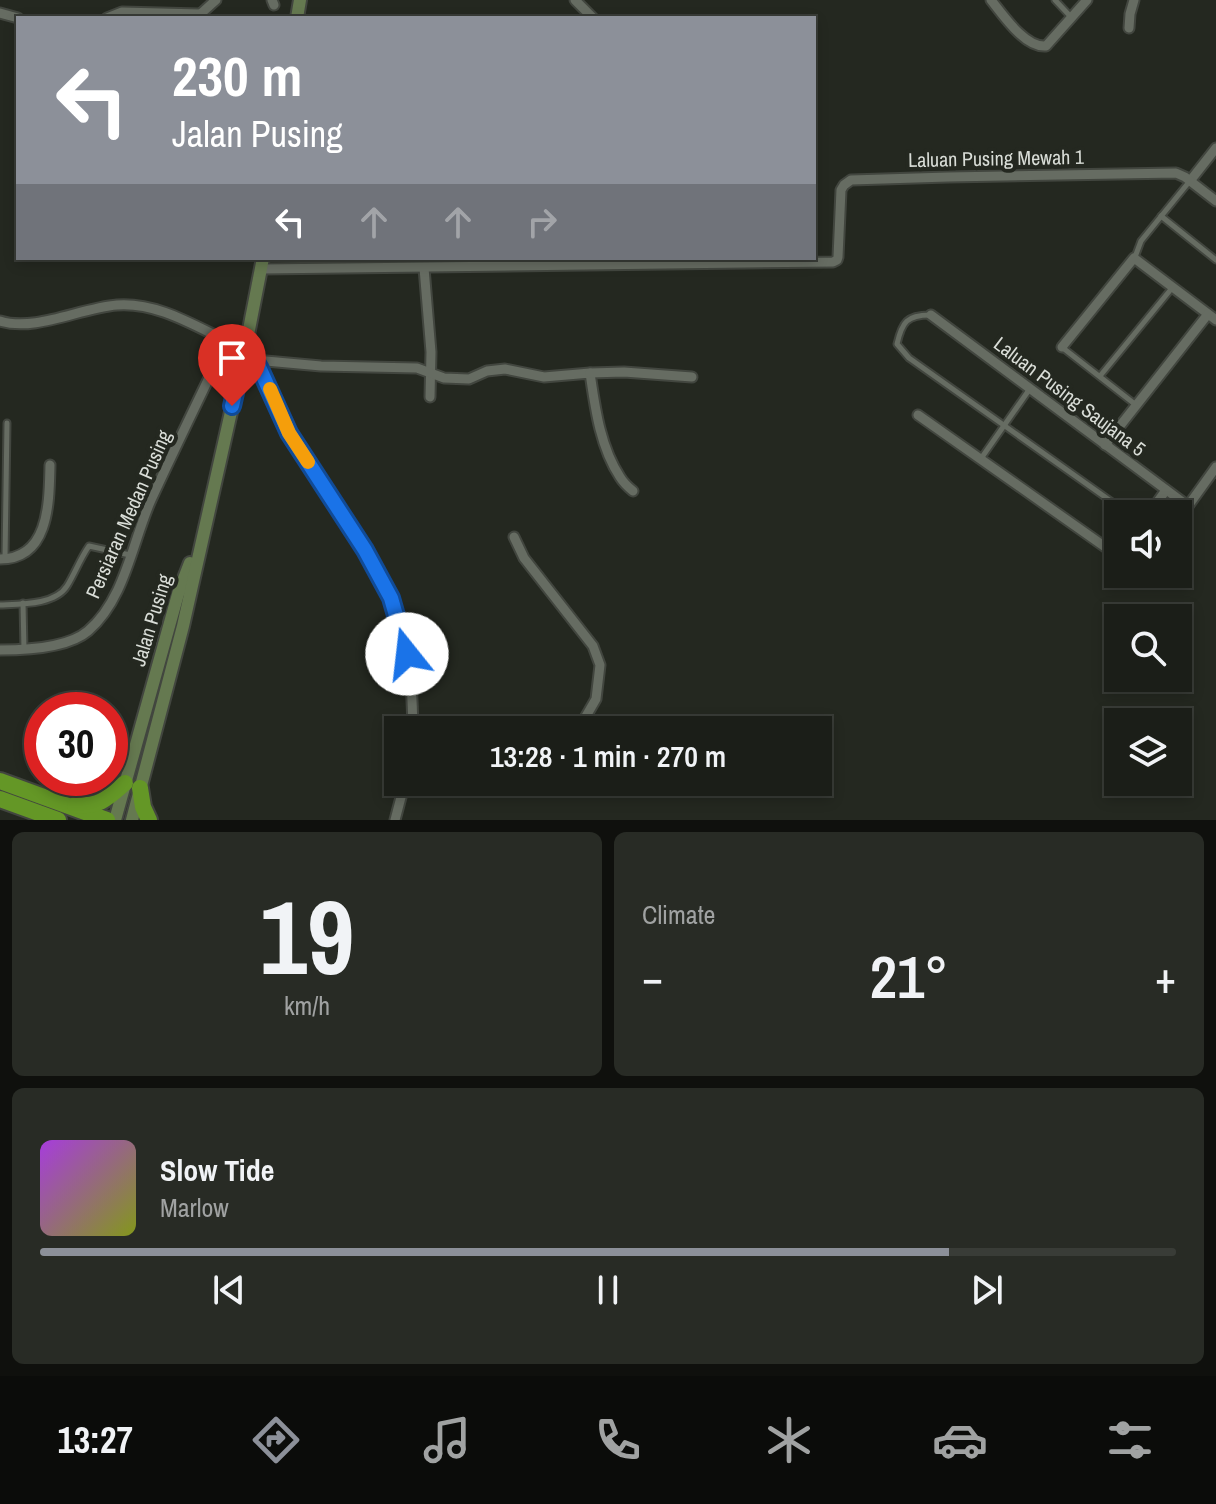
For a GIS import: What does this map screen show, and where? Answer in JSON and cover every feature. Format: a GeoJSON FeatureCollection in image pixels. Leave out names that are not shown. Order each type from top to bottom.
{"type":"FeatureCollection","features":[{"type":"Feature","properties":{"kind":"highway"},"geometry":{"type":"LineString","coordinates":[[0,781],[60,812],[90,806],[133,785],[149,820]]}},
{"type":"Feature","properties":{"kind":"highway"},"geometry":{"type":"LineString","coordinates":[[0,799],[107,820]]}},
{"type":"Feature","properties":{"kind":"highway"},"geometry":{"type":"LineString","coordinates":[[0,805],[24,820]]}},
{"type":"Feature","properties":{"kind":"main road","name":"Jalan Pusing"},"geometry":{"type":"LineString","coordinates":[[115,820],[133,785],[183,626],[262,264]]}},
{"type":"Feature","properties":{"kind":"main road","name":"Jalan Pusing"},"geometry":{"type":"LineString","coordinates":[[132,820],[133,785]]}},
{"type":"Feature","properties":{"kind":"street"},"geometry":{"type":"LineString","coordinates":[[112,16],[122,12],[198,16],[216,0]]}},
{"type":"Feature","properties":{"kind":"street"},"geometry":{"type":"LineString","coordinates":[[575,0],[591,16]]}},
{"type":"Feature","properties":{"kind":"street"},"geometry":{"type":"LineString","coordinates":[[991,0],[1010,24],[1038,47],[1046,46],[1087,0]]}},
{"type":"Feature","properties":{"kind":"street"},"geometry":{"type":"LineString","coordinates":[[1129,28],[1134,0]]}},
{"type":"Feature","properties":{"kind":"street"},"geometry":{"type":"LineString","coordinates":[[1190,181],[1216,148]]}},
{"type":"Feature","properties":{"kind":"street","name":"Laluan Pusing Mewah 1"},"geometry":{"type":"LineString","coordinates":[[610,262],[833,262],[837,260],[841,190],[851,180],[1176,173],[1216,201]]}},
{"type":"Feature","properties":{"kind":"street"},"geometry":{"type":"LineString","coordinates":[[1062,347],[1134,258],[1212,317],[1105,445]]}},
{"type":"Feature","properties":{"kind":"street"},"geometry":{"type":"LineString","coordinates":[[262,264],[424,268],[610,262]]}},
{"type":"Feature","properties":{"kind":"street"},"geometry":{"type":"LineString","coordinates":[[424,268],[432,373],[430,397]]}},
{"type":"Feature","properties":{"kind":"street"},"geometry":{"type":"LineString","coordinates":[[0,321],[27,324],[118,305],[148,307],[229,342],[246,345],[289,433],[365,550],[391,598],[410,670],[412,716]]}},
{"type":"Feature","properties":{"kind":"street","name":"Laluan Pusing Saujana 5"},"geometry":{"type":"LineString","coordinates":[[931,315],[1180,500]]}},
{"type":"Feature","properties":{"kind":"street","name":"Persiaran Medan Pusing"},"geometry":{"type":"LineString","coordinates":[[0,650],[56,645],[86,633],[106,612],[121,582],[150,503],[229,342]]}},
{"type":"Feature","properties":{"kind":"street"},"geometry":{"type":"LineString","coordinates":[[255,360],[321,366],[417,368],[444,378],[469,379],[487,371],[505,369],[544,377],[624,372],[692,377]]}},
{"type":"Feature","properties":{"kind":"street"},"geometry":{"type":"LineString","coordinates":[[590,373],[599,423],[610,456],[620,478],[633,491]]}},
{"type":"Feature","properties":{"kind":"street"},"geometry":{"type":"LineString","coordinates":[[918,415],[1104,546]]}},
{"type":"Feature","properties":{"kind":"street"},"geometry":{"type":"LineString","coordinates":[[3,559],[10,559],[33,547],[43,529],[49,505],[50,465]]}},
{"type":"Feature","properties":{"kind":"street"},"geometry":{"type":"LineString","coordinates":[[1192,500],[1216,467]]}},
{"type":"Feature","properties":{"kind":"street"},"geometry":{"type":"LineString","coordinates":[[1159,500],[1166,490]]}},
{"type":"Feature","properties":{"kind":"street"},"geometry":{"type":"LineString","coordinates":[[514,537],[524,558],[593,646],[600,665],[596,699],[586,716]]}},
{"type":"Feature","properties":{"kind":"street"},"geometry":{"type":"LineString","coordinates":[[395,820],[401,796]]}},
{"type":"Feature","properties":{"kind":"lane"},"geometry":{"type":"LineString","coordinates":[[1055,0],[1071,17]]}},
{"type":"Feature","properties":{"kind":"lane"},"geometry":{"type":"LineString","coordinates":[[1134,258],[1141,241],[1190,181]]}},
{"type":"Feature","properties":{"kind":"lane"},"geometry":{"type":"LineString","coordinates":[[1161,216],[1216,260]]}},
{"type":"Feature","properties":{"kind":"lane"},"geometry":{"type":"LineString","coordinates":[[1100,376],[1172,287]]}},
{"type":"Feature","properties":{"kind":"lane"},"geometry":{"type":"LineString","coordinates":[[931,315],[917,315],[904,323],[900,330],[897,344],[909,358],[1109,500]]}},
{"type":"Feature","properties":{"kind":"lane"},"geometry":{"type":"LineString","coordinates":[[1062,347],[1136,405]]}},
{"type":"Feature","properties":{"kind":"lane"},"geometry":{"type":"LineString","coordinates":[[980,460],[1030,389]]}},
{"type":"Feature","properties":{"kind":"lane"},"geometry":{"type":"LineString","coordinates":[[3,559],[7,423]]}},
{"type":"Feature","properties":{"kind":"lane"},"geometry":{"type":"LineString","coordinates":[[0,605],[43,601],[59,595],[89,546],[130,555]]}},
{"type":"Feature","properties":{"kind":"lane"},"geometry":{"type":"LineString","coordinates":[[23,603],[24,650]]}},
{"type":"Feature","properties":{"kind":"slow traffic"},"geometry":{"type":"LineString","coordinates":[[270,389],[289,433],[308,462]]}},
{"type":"Feature","properties":{"kind":"route"},"geometry":{"type":"LineString","coordinates":[[232,406],[246,345],[289,433],[365,550],[391,598],[407,654]]}}]}
